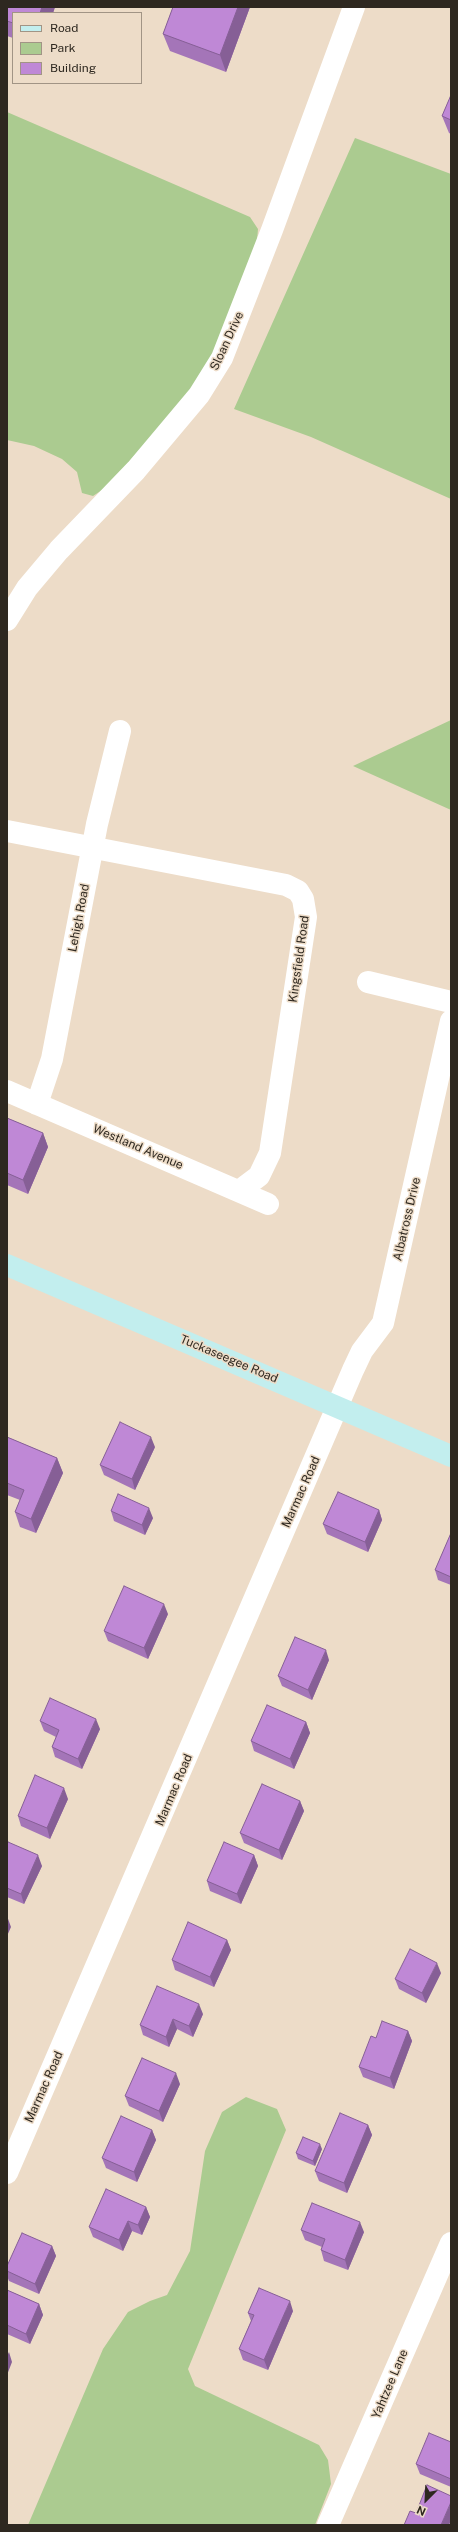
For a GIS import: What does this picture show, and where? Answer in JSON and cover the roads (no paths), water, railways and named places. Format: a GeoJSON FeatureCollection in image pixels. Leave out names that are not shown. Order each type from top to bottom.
{"type":"FeatureCollection","features":[{"type":"Feature","properties":{"kind":"street","name":"Sloan Drive"},"geometry":{"type":"LineString","coordinates":[[7,620],[27,588],[59,550],[136,470],[199,395],[222,358],[275,223],[354,7]]}},
{"type":"Feature","properties":{"kind":"street","name":"Lehigh Road"},"geometry":{"type":"LineString","coordinates":[[36,1104],[52,1059],[92,848],[120,731]]}},
{"type":"Feature","properties":{"kind":"street","name":"Kingsfield Road"},"geometry":{"type":"LineString","coordinates":[[7,831],[286,885],[298,891],[303,899],[306,917],[270,1153],[259,1176],[239,1191]]}},
{"type":"Feature","properties":{"kind":"street"},"geometry":{"type":"LineString","coordinates":[[368,982],[451,1002]]}},
{"type":"Feature","properties":{"kind":"street","name":"Albatross Drive"},"geometry":{"type":"LineString","coordinates":[[339,1406],[362,1351],[383,1323],[451,1021]]}},
{"type":"Feature","properties":{"kind":"street","name":"Westland Avenue"},"geometry":{"type":"LineString","coordinates":[[7,1091],[268,1204]]}},
{"type":"Feature","properties":{"kind":"street","name":"Tuckaseegee Road"},"geometry":{"type":"LineString","coordinates":[[7,1265],[339,1406],[451,1456]]}},
{"type":"Feature","properties":{"kind":"street","name":"Marmac Road"},"geometry":{"type":"LineString","coordinates":[[7,2174],[339,1406]]}},
{"type":"Feature","properties":{"kind":"street","name":"Yahtzee Lane"},"geometry":{"type":"LineString","coordinates":[[328,2525],[451,2243]]}}]}
